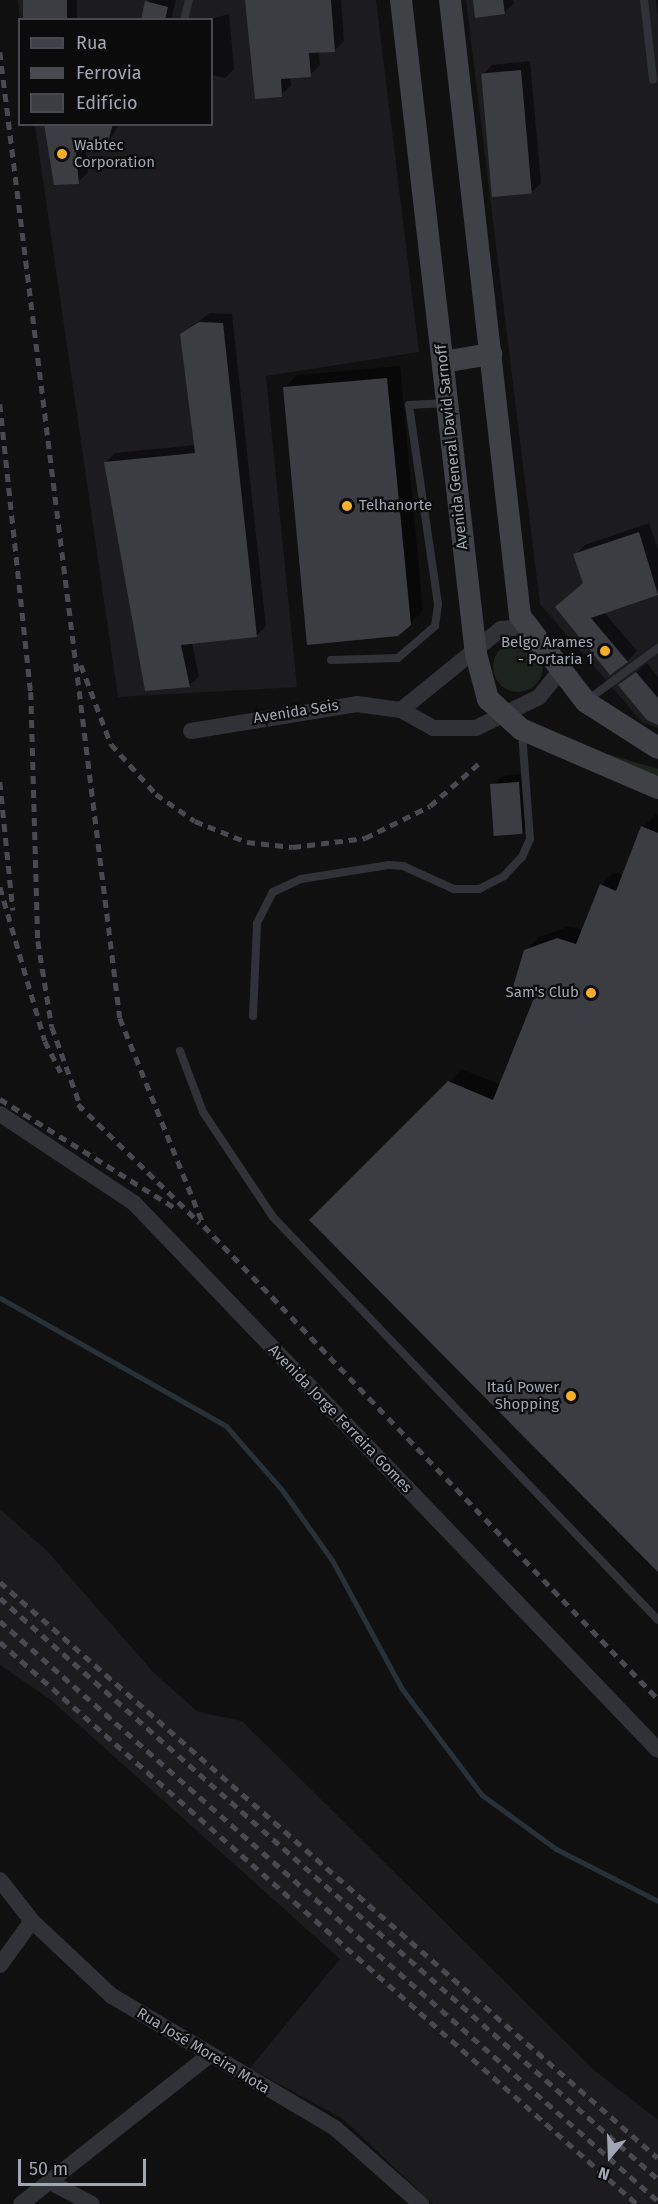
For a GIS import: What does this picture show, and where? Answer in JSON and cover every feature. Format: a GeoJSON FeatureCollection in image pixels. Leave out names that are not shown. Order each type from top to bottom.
{"type":"FeatureCollection","features":[{"type":"Feature","properties":{"kind":"main road","name":"Avenida General David Sarnoff"},"geometry":{"type":"LineString","coordinates":[[401,0],[476,654],[488,699],[501,715],[521,729],[658,788]]}},
{"type":"Feature","properties":{"kind":"main road"},"geometry":{"type":"LineString","coordinates":[[450,0],[491,354],[526,627],[559,672],[586,702],[658,748]]}},
{"type":"Feature","properties":{"kind":"main road"},"geometry":{"type":"LineString","coordinates":[[443,362],[491,354]]}},
{"type":"Feature","properties":{"kind":"street"},"geometry":{"type":"LineString","coordinates":[[401,710],[476,654],[501,629],[526,627]]}},
{"type":"Feature","properties":{"kind":"street","name":"Avenida Seis"},"geometry":{"type":"LineString","coordinates":[[191,730],[332,704],[401,710],[420,723],[449,730],[476,728],[539,697],[559,672]]}},
{"type":"Feature","properties":{"kind":"street","name":"Avenida Jorge Ferreira Gomes"},"geometry":{"type":"LineString","coordinates":[[0,1114],[134,1203],[658,1750]]}},
{"type":"Feature","properties":{"kind":"street","name":"Rua José Moreira Mota"},"geometry":{"type":"LineString","coordinates":[[0,1880],[32,1921],[112,1996],[207,2057],[334,2128],[422,2204]]}},
{"type":"Feature","properties":{"kind":"street"},"geometry":{"type":"LineString","coordinates":[[0,1965],[32,1921]]}},
{"type":"Feature","properties":{"kind":"street"},"geometry":{"type":"LineString","coordinates":[[21,2204],[207,2057]]}},
{"type":"Feature","properties":{"kind":"street"},"geometry":{"type":"LineString","coordinates":[[50,2182],[92,2204]]}},
{"type":"Feature","properties":{"kind":"lane"},"geometry":{"type":"LineString","coordinates":[[184,18],[189,0]]}},
{"type":"Feature","properties":{"kind":"lane"},"geometry":{"type":"LineString","coordinates":[[644,0],[653,79]]}},
{"type":"Feature","properties":{"kind":"lane"},"geometry":{"type":"LineString","coordinates":[[331,660],[398,658],[435,626],[438,604],[409,405],[447,403]]}},
{"type":"Feature","properties":{"kind":"lane"},"geometry":{"type":"LineString","coordinates":[[586,702],[658,648]]}},
{"type":"Feature","properties":{"kind":"lane"},"geometry":{"type":"LineString","coordinates":[[253,1016],[257,922],[273,892],[301,879],[388,865],[403,866],[454,889],[479,889],[504,876],[522,857],[530,839],[521,729]]}},
{"type":"Feature","properties":{"kind":"lane"},"geometry":{"type":"LineString","coordinates":[[180,1051],[203,1112],[273,1217],[658,1620]]}},
{"type":"Feature","properties":{"kind":"shaded area"},"geometry":{"type":"Polygon","coordinates":[[[18,0],[376,0],[419,352],[266,376],[297,687],[118,697],[35,126],[213,126],[213,18],[20,18],[18,0]]]}},
{"type":"Feature","properties":{"kind":"shaded area"},"geometry":{"type":"Polygon","coordinates":[[[466,0],[658,0],[658,728],[642,722],[540,604],[466,0]]]}},
{"type":"Feature","properties":{"kind":"shaded area"},"geometry":{"type":"Polygon","coordinates":[[[518,642],[527,644],[538,653],[543,667],[541,676],[532,687],[518,692],[509,690],[498,681],[493,667],[495,658],[504,647],[518,642]]]}},
{"type":"Feature","properties":{"kind":"shaded area"},"geometry":{"type":"Polygon","coordinates":[[[597,751],[658,769],[658,779],[597,751]]]}},
{"type":"Feature","properties":{"kind":"shaded area"},"geometry":{"type":"Polygon","coordinates":[[[0,1509],[47,1551],[155,1674],[198,1712],[242,1721],[595,2071],[658,2120],[658,2204],[433,2204],[343,2119],[250,2068],[340,1959],[51,1700],[0,1665],[0,1509]]]}},
{"type":"Feature","properties":{"kind":"building"},"geometry":{"type":"Polygon","coordinates":[[[23,0],[67,0],[67,18],[23,18],[23,0]]]}},
{"type":"Feature","properties":{"kind":"building"},"geometry":{"type":"Polygon","coordinates":[[[245,0],[331,0],[335,52],[309,53],[311,77],[281,79],[282,97],[255,99],[245,0]]]}},
{"type":"Feature","properties":{"kind":"building"},"geometry":{"type":"Polygon","coordinates":[[[473,0],[503,0],[505,14],[475,18],[473,0]]]}},
{"type":"Feature","properties":{"kind":"building"},"geometry":{"type":"Polygon","coordinates":[[[145,1],[168,7],[165,18],[141,18],[145,1]]]}},
{"type":"Feature","properties":{"kind":"building"},"geometry":{"type":"Polygon","coordinates":[[[521,70],[532,194],[492,197],[481,73],[521,70]]]}},
{"type":"Feature","properties":{"kind":"building","name":"Wabtec Corporation"},"geometry":{"type":"Polygon","coordinates":[[[44,126],[112,126],[105,152],[75,143],[79,184],[54,185],[44,126]]]}},
{"type":"Feature","properties":{"kind":"building"},"geometry":{"type":"Polygon","coordinates":[[[199,322],[223,323],[257,637],[181,645],[190,687],[145,691],[104,462],[195,453],[180,334],[199,322]]]}},
{"type":"Feature","properties":{"kind":"building","name":"Telhanorte"},"geometry":{"type":"Polygon","coordinates":[[[387,378],[411,625],[398,636],[307,645],[283,387],[387,378]]]}},
{"type":"Feature","properties":{"kind":"building"},"geometry":{"type":"Polygon","coordinates":[[[639,532],[658,595],[591,618],[628,662],[610,675],[555,607],[583,583],[573,554],[639,532]]]}},
{"type":"Feature","properties":{"kind":"building"},"geometry":{"type":"Polygon","coordinates":[[[636,672],[658,698],[658,725],[647,720],[618,685],[636,672]]]}},
{"type":"Feature","properties":{"kind":"building"},"geometry":{"type":"Polygon","coordinates":[[[519,782],[523,834],[494,836],[490,784],[519,782]]]}},
{"type":"Feature","properties":{"kind":"building","name":"Itaú Power Shopping"},"geometry":{"type":"Polygon","coordinates":[[[641,826],[658,833],[658,1572],[309,1220],[448,1081],[493,1100],[534,998],[513,987],[524,950],[557,938],[576,944],[600,884],[616,891],[641,826]]]}},
{"type":"Feature","properties":{"kind":"waterway"},"geometry":{"type":"LineString","coordinates":[[0,1298],[226,1426],[282,1490],[332,1560],[402,1689],[482,1795],[556,1849],[658,1901]]}},
{"type":"Feature","properties":{"kind":"railway"},"geometry":{"type":"LineString","coordinates":[[0,52],[120,1018],[204,1226],[658,1699]]}},
{"type":"Feature","properties":{"kind":"railway"},"geometry":{"type":"LineString","coordinates":[[0,404],[31,692],[38,941],[52,1027],[82,1110]]}},
{"type":"Feature","properties":{"kind":"railway"},"geometry":{"type":"LineString","coordinates":[[81,665],[111,744],[156,794],[195,821],[247,842],[293,847],[365,838],[430,806],[478,764]]}},
{"type":"Feature","properties":{"kind":"railway"},"geometry":{"type":"LineString","coordinates":[[0,782],[13,910]]}},
{"type":"Feature","properties":{"kind":"railway"},"geometry":{"type":"LineString","coordinates":[[0,887],[45,1041],[61,1072]]}},
{"type":"Feature","properties":{"kind":"railway"},"geometry":{"type":"LineString","coordinates":[[0,1099],[178,1210]]}},
{"type":"Feature","properties":{"kind":"railway"},"geometry":{"type":"LineString","coordinates":[[78,1104],[200,1223]]}},
{"type":"Feature","properties":{"kind":"railway"},"geometry":{"type":"LineString","coordinates":[[0,1582],[658,2158]]}},
{"type":"Feature","properties":{"kind":"railway"},"geometry":{"type":"LineString","coordinates":[[0,1598],[658,2179]]}},
{"type":"Feature","properties":{"kind":"railway"},"geometry":{"type":"LineString","coordinates":[[0,1621],[658,2201]]}},
{"type":"Feature","properties":{"kind":"railway"},"geometry":{"type":"LineString","coordinates":[[0,1642],[637,2204]]}},
{"type":"Feature","properties":{"kind":"place","name":"Wabtec Corporation"},"geometry":{"type":"Point","coordinates":[62,154]}},
{"type":"Feature","properties":{"kind":"place","name":"Telhanorte"},"geometry":{"type":"Point","coordinates":[347,506]}},
{"type":"Feature","properties":{"kind":"place","name":"Belgo Arames - Portaria 1"},"geometry":{"type":"Point","coordinates":[605,651]}},
{"type":"Feature","properties":{"kind":"place","name":"Sam's Club"},"geometry":{"type":"Point","coordinates":[591,993]}},
{"type":"Feature","properties":{"kind":"place","name":"Itaú Power Shopping"},"geometry":{"type":"Point","coordinates":[571,1396]}}]}
